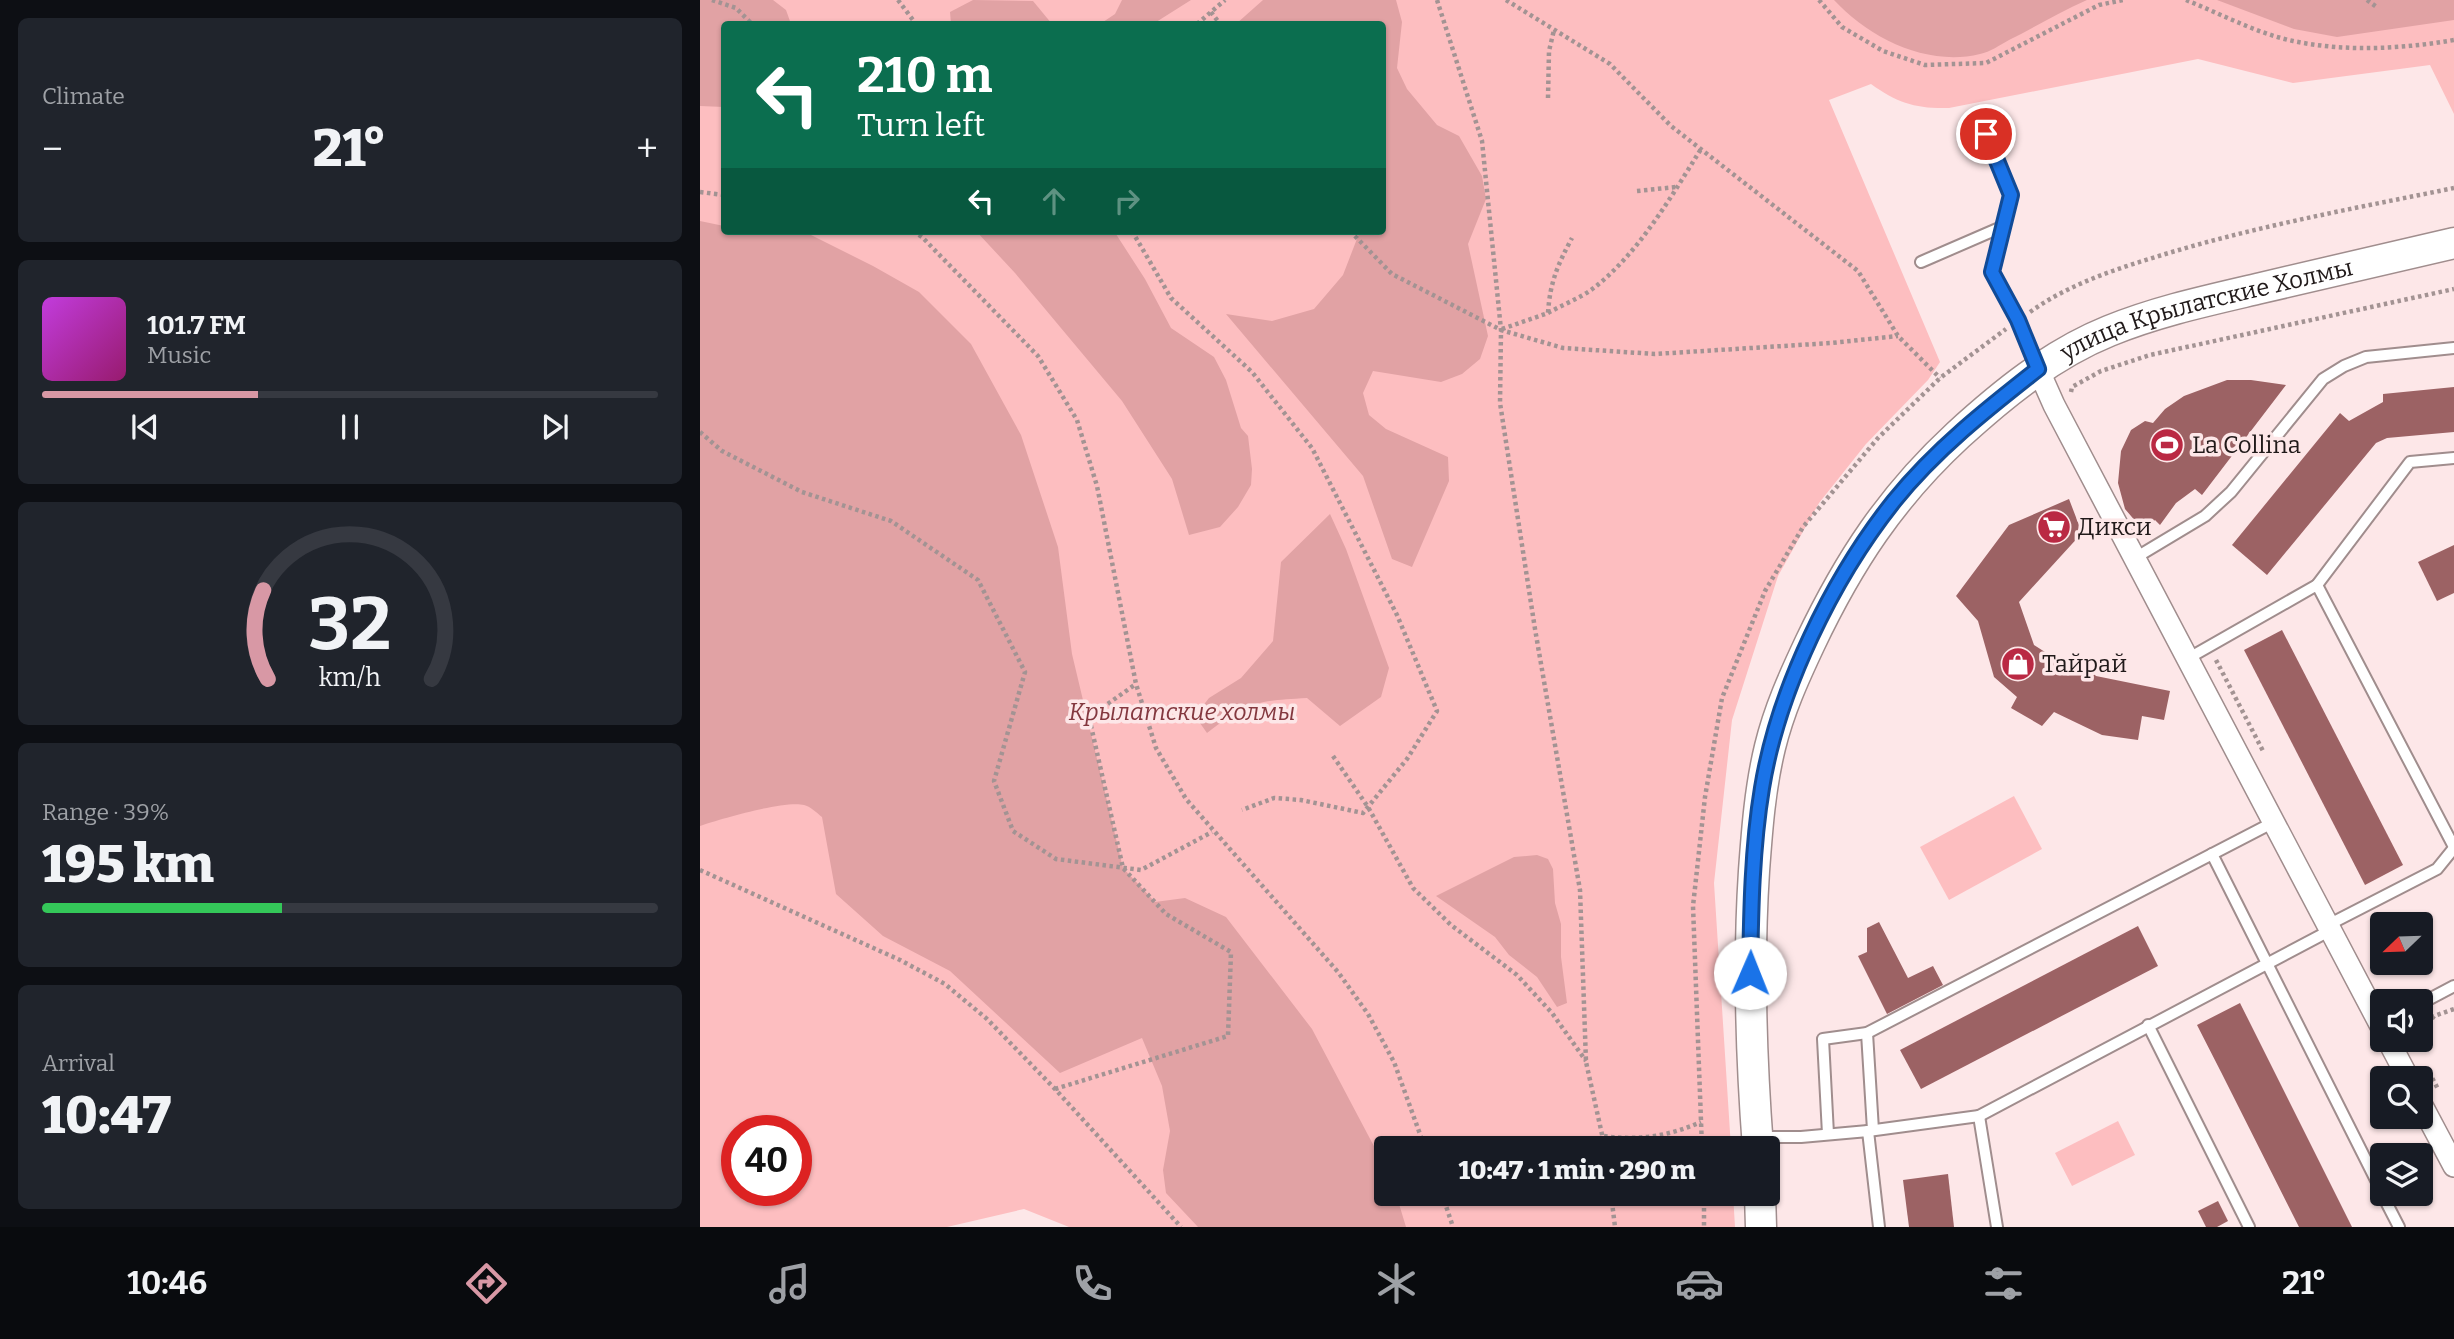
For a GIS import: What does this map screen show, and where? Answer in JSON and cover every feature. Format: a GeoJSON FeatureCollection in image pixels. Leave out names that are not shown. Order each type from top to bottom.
{"type":"FeatureCollection","features":[{"type":"Feature","properties":{"kind":"street","name":"улица Крылатские Холмы"},"geometry":{"type":"LineString","coordinates":[[1757,1136],[1750,999],[1751,920],[1762,789],[1783,702],[1822,617],[1867,538],[1895,500],[1937,454],[1975,419],[2038,369],[2072,348],[2109,331],[2187,305],[2454,243]]}},
{"type":"Feature","properties":{"kind":"street"},"geometry":{"type":"LineString","coordinates":[[2038,369],[2054,405],[2370,1004]]}},
{"type":"Feature","properties":{"kind":"street"},"geometry":{"type":"LineString","coordinates":[[2433,1126],[2453,1162]]}},
{"type":"Feature","properties":{"kind":"street"},"geometry":{"type":"LineString","coordinates":[[1760,1206],[1761,1227]]}},
{"type":"Feature","properties":{"kind":"lane"},"geometry":{"type":"LineString","coordinates":[[1986,134],[2011,195],[1992,272],[2018,320],[2038,369]]}},
{"type":"Feature","properties":{"kind":"lane"},"geometry":{"type":"LineString","coordinates":[[1921,262],[2004,226]]}},
{"type":"Feature","properties":{"kind":"lane"},"geometry":{"type":"LineString","coordinates":[[2135,558],[2205,516],[2231,492],[2323,379],[2365,357],[2454,348]]}},
{"type":"Feature","properties":{"kind":"lane"},"geometry":{"type":"LineString","coordinates":[[2187,659],[2317,585],[2410,462],[2454,458]]}},
{"type":"Feature","properties":{"kind":"lane"},"geometry":{"type":"LineString","coordinates":[[1780,1140],[1979,1116],[2267,964],[2437,869],[2454,848],[2317,585]]}},
{"type":"Feature","properties":{"kind":"lane"},"geometry":{"type":"LineString","coordinates":[[1828,1135],[1823,1039],[1867,1033],[2274,822]]}},
{"type":"Feature","properties":{"kind":"lane"},"geometry":{"type":"LineString","coordinates":[[2212,854],[2370,1169]]}},
{"type":"Feature","properties":{"kind":"lane"},"geometry":{"type":"LineString","coordinates":[[2433,997],[2454,986]]}},
{"type":"Feature","properties":{"kind":"lane"},"geometry":{"type":"LineString","coordinates":[[2148,1025],[2249,1227]]}},
{"type":"Feature","properties":{"kind":"lane"},"geometry":{"type":"LineString","coordinates":[[1867,1033],[1870,1130],[1878,1227]]}},
{"type":"Feature","properties":{"kind":"lane"},"geometry":{"type":"LineString","coordinates":[[1979,1116],[1997,1227]]}},
{"type":"Feature","properties":{"kind":"lane"},"geometry":{"type":"LineString","coordinates":[[2388,1206],[2399,1227]]}},
{"type":"Feature","properties":{"kind":"path"},"geometry":{"type":"LineString","coordinates":[[712,0],[736,8],[749,21]]}},
{"type":"Feature","properties":{"kind":"path"},"geometry":{"type":"LineString","coordinates":[[898,0],[914,21]]}},
{"type":"Feature","properties":{"kind":"path"},"geometry":{"type":"LineString","coordinates":[[1200,21],[1225,0]]}},
{"type":"Feature","properties":{"kind":"path"},"geometry":{"type":"LineString","coordinates":[[1437,0],[1482,141],[1502,330],[1500,403],[1580,890],[1586,1062],[1604,1136]]}},
{"type":"Feature","properties":{"kind":"path"},"geometry":{"type":"LineString","coordinates":[[1506,0],[1610,64],[1671,126],[1858,271],[1898,336],[1941,378]]}},
{"type":"Feature","properties":{"kind":"path"},"geometry":{"type":"LineString","coordinates":[[1819,0],[1842,27],[1883,51],[1925,65],[1986,63],[2099,5],[2123,0]]}},
{"type":"Feature","properties":{"kind":"path"},"geometry":{"type":"LineString","coordinates":[[2186,0],[2291,40],[2338,48],[2393,48],[2454,40]]}},
{"type":"Feature","properties":{"kind":"path"},"geometry":{"type":"LineString","coordinates":[[2367,0],[2378,8]]}},
{"type":"Feature","properties":{"kind":"path"},"geometry":{"type":"LineString","coordinates":[[1211,12],[1218,21]]}},
{"type":"Feature","properties":{"kind":"path"},"geometry":{"type":"LineString","coordinates":[[1548,98],[1549,51],[1554,30]]}},
{"type":"Feature","properties":{"kind":"path"},"geometry":{"type":"LineString","coordinates":[[1502,330],[1548,313],[1590,290],[1618,265],[1663,209],[1700,149]]}},
{"type":"Feature","properties":{"kind":"path"},"geometry":{"type":"LineString","coordinates":[[1637,191],[1676,187]]}},
{"type":"Feature","properties":{"kind":"path"},"geometry":{"type":"LineString","coordinates":[[1702,1136],[1693,906],[1705,797],[1722,698],[1765,591],[1803,527],[1878,438],[1941,378],[2050,298],[2119,268],[2214,239],[2454,188]]}},
{"type":"Feature","properties":{"kind":"path"},"geometry":{"type":"LineString","coordinates":[[700,192],[721,195]]}},
{"type":"Feature","properties":{"kind":"path"},"geometry":{"type":"LineString","coordinates":[[917,235],[1038,356],[1077,420],[1097,486],[1136,684],[1157,748],[1186,799],[1212,832],[1338,972],[1368,1014],[1394,1062],[1421,1136]]}},
{"type":"Feature","properties":{"kind":"path"},"geometry":{"type":"LineString","coordinates":[[1134,235],[1171,298],[1252,372],[1311,448],[1397,615],[1437,711],[1407,759],[1363,813],[1301,800],[1274,798],[1242,810]]}},
{"type":"Feature","properties":{"kind":"path"},"geometry":{"type":"LineString","coordinates":[[1354,235],[1392,274],[1502,330],[1563,348],[1655,354],[1898,336]]}},
{"type":"Feature","properties":{"kind":"path"},"geometry":{"type":"LineString","coordinates":[[1548,313],[1549,293],[1556,268],[1572,238]]}},
{"type":"Feature","properties":{"kind":"path"},"geometry":{"type":"LineString","coordinates":[[2069,396],[2072,387],[2101,371],[2150,355],[2454,289]]}},
{"type":"Feature","properties":{"kind":"path"},"geometry":{"type":"LineString","coordinates":[[700,432],[722,451],[802,492],[891,521],[978,580],[1024,672],[994,781],[1013,831],[1056,859],[1141,870],[1212,832]]}},
{"type":"Feature","properties":{"kind":"path"},"geometry":{"type":"LineString","coordinates":[[2209,647],[2266,757]]}},
{"type":"Feature","properties":{"kind":"path"},"geometry":{"type":"LineString","coordinates":[[1055,1089],[1228,1036],[1231,952],[1166,914],[1123,868],[1089,717],[1136,684]]}},
{"type":"Feature","properties":{"kind":"path"},"geometry":{"type":"LineString","coordinates":[[1333,755],[1368,807],[1413,888],[1451,925],[1517,975],[1552,1013],[1586,1062]]}},
{"type":"Feature","properties":{"kind":"path"},"geometry":{"type":"LineString","coordinates":[[700,870],[900,960],[945,984],[987,1019],[1055,1089],[1181,1227]]}},
{"type":"Feature","properties":{"kind":"path"},"geometry":{"type":"LineString","coordinates":[[2433,1017],[2454,1009]]}},
{"type":"Feature","properties":{"kind":"path"},"geometry":{"type":"LineString","coordinates":[[2433,1080],[2443,1099]]}},
{"type":"Feature","properties":{"kind":"path"},"geometry":{"type":"LineString","coordinates":[[1654,1136],[1680,1131],[1701,1122]]}},
{"type":"Feature","properties":{"kind":"path"},"geometry":{"type":"LineString","coordinates":[[1446,1206],[1453,1227]]}},
{"type":"Feature","properties":{"kind":"path"},"geometry":{"type":"LineString","coordinates":[[1612,1206],[1615,1227]]}},
{"type":"Feature","properties":{"kind":"path"},"geometry":{"type":"LineString","coordinates":[[1704,1206],[1704,1227]]}},
{"type":"Feature","properties":{"kind":"green space","name":"Крылатские холмы"},"geometry":{"type":"Polygon","coordinates":[[[700,0],[2454,0],[2454,114],[2430,65],[2293,83],[2198,59],[1949,108],[1908,104],[1871,84],[1829,100],[1940,362],[1928,380],[1866,444],[1819,503],[1778,576],[1732,720],[1714,883],[1730,1136],[1374,1136],[1374,1206],[1734,1206],[1735,1227],[1069,1227],[1024,1209],[947,1227],[700,1227],[700,0]]]}},
{"type":"Feature","properties":{"kind":"green space"},"geometry":{"type":"Polygon","coordinates":[[[2014,796],[2042,849],[1949,900],[1920,847],[2014,796]]]}},
{"type":"Feature","properties":{"kind":"green space"},"geometry":{"type":"Polygon","coordinates":[[[2118,1121],[2135,1155],[2072,1186],[2055,1153],[2118,1121]]]}},
{"type":"Feature","properties":{"kind":"shaded area"},"geometry":{"type":"Polygon","coordinates":[[[700,0],[773,0],[786,10],[790,21],[721,21],[721,107],[700,106],[700,0]]]}},
{"type":"Feature","properties":{"kind":"shaded area"},"geometry":{"type":"Polygon","coordinates":[[[973,0],[1033,1],[1050,21],[951,21],[950,12],[973,0]]]}},
{"type":"Feature","properties":{"kind":"shaded area"},"geometry":{"type":"Polygon","coordinates":[[[1122,0],[1191,0],[1158,21],[1104,21],[1115,14],[1122,0]]]}},
{"type":"Feature","properties":{"kind":"shaded area"},"geometry":{"type":"Polygon","coordinates":[[[1263,0],[1396,0],[1402,22],[1397,68],[1407,89],[1437,125],[1459,136],[1482,176],[1486,199],[1468,244],[1488,336],[1480,359],[1462,374],[1441,382],[1373,371],[1363,393],[1369,415],[1386,429],[1448,457],[1449,481],[1412,567],[1392,559],[1363,476],[1226,314],[1272,321],[1314,309],[1343,275],[1358,235],[1386,235],[1386,21],[1239,21],[1263,0]]]}},
{"type":"Feature","properties":{"kind":"shaded area"},"geometry":{"type":"Polygon","coordinates":[[[1834,0],[2087,0],[1991,50],[1960,57],[1920,53],[1900,46],[1864,26],[1834,0]]]}},
{"type":"Feature","properties":{"kind":"shaded area"},"geometry":{"type":"Polygon","coordinates":[[[2217,0],[2454,0],[2454,20],[2337,37],[2294,29],[2217,0]]]}},
{"type":"Feature","properties":{"kind":"shaded area"},"geometry":{"type":"Polygon","coordinates":[[[700,221],[721,225],[721,235],[811,235],[919,292],[971,344],[1021,435],[1058,547],[1072,654],[1123,868],[1155,902],[1185,898],[1226,917],[1312,1029],[1374,1146],[1374,1206],[1400,1206],[1406,1227],[1198,1227],[1166,1193],[1163,1170],[1170,1131],[1162,1086],[1142,1038],[1060,1073],[950,971],[883,936],[836,894],[822,817],[811,808],[795,804],[783,805],[700,826],[700,221]]]}},
{"type":"Feature","properties":{"kind":"shaded area"},"geometry":{"type":"Polygon","coordinates":[[[980,235],[1117,235],[1145,279],[1171,328],[1214,357],[1226,380],[1241,428],[1248,436],[1251,485],[1238,507],[1220,527],[1189,535],[1172,479],[1122,401],[980,235]]]}},
{"type":"Feature","properties":{"kind":"shaded area"},"geometry":{"type":"Polygon","coordinates":[[[1330,514],[1346,549],[1389,668],[1381,697],[1340,726],[1307,698],[1253,705],[1233,714],[1207,733],[1195,716],[1209,698],[1241,678],[1273,641],[1281,562],[1330,514]]]}},
{"type":"Feature","properties":{"kind":"shaded area"},"geometry":{"type":"Polygon","coordinates":[[[1537,855],[1548,859],[1553,869],[1555,903],[1561,924],[1561,957],[1567,1003],[1557,1007],[1537,977],[1509,955],[1495,937],[1436,896],[1514,857],[1537,855]]]}},
{"type":"Feature","properties":{"kind":"building"},"geometry":{"type":"Polygon","coordinates":[[[2227,380],[2286,385],[2202,495],[2195,489],[2176,503],[2160,525],[2155,520],[2143,530],[2125,509],[2118,483],[2121,451],[2131,430],[2145,421],[2153,423],[2165,409],[2184,396],[2227,380]]]}},
{"type":"Feature","properties":{"kind":"building"},"geometry":{"type":"Polygon","coordinates":[[[2454,387],[2454,432],[2387,438],[2376,443],[2267,575],[2232,545],[2340,413],[2349,421],[2383,402],[2383,394],[2454,387]]]}},
{"type":"Feature","properties":{"kind":"building"},"geometry":{"type":"Polygon","coordinates":[[[2069,499],[2082,533],[2019,602],[2034,645],[2070,668],[2082,662],[2096,676],[2170,691],[2164,720],[2142,716],[2138,740],[2102,735],[2054,712],[2042,726],[2011,708],[2017,697],[1994,677],[1978,621],[1956,596],[2009,525],[2069,499]]]}},
{"type":"Feature","properties":{"kind":"building"},"geometry":{"type":"Polygon","coordinates":[[[2454,545],[2454,593],[2437,601],[2418,562],[2454,545]]]}},
{"type":"Feature","properties":{"kind":"building"},"geometry":{"type":"Polygon","coordinates":[[[2282,630],[2403,865],[2365,885],[2244,650],[2282,630]]]}},
{"type":"Feature","properties":{"kind":"building"},"geometry":{"type":"Polygon","coordinates":[[[1879,922],[1908,978],[1933,966],[1943,985],[1887,1014],[1858,956],[1867,952],[1867,928],[1879,922]]]}},
{"type":"Feature","properties":{"kind":"building"},"geometry":{"type":"Polygon","coordinates":[[[2138,926],[2158,966],[1921,1089],[1900,1050],[2138,926]]]}},
{"type":"Feature","properties":{"kind":"building"},"geometry":{"type":"Polygon","coordinates":[[[2240,1003],[2352,1227],[2299,1227],[2197,1025],[2240,1003]]]}},
{"type":"Feature","properties":{"kind":"building"},"geometry":{"type":"Polygon","coordinates":[[[1948,1174],[1954,1227],[1909,1227],[1903,1180],[1948,1174]]]}},
{"type":"Feature","properties":{"kind":"building"},"geometry":{"type":"Polygon","coordinates":[[[2218,1201],[2228,1221],[2217,1227],[2206,1227],[2198,1211],[2218,1201]]]}},
{"type":"Feature","properties":{"kind":"place","name":"La Collina"},"geometry":{"type":"Point","coordinates":[2167,445]}},
{"type":"Feature","properties":{"kind":"place","name":"Дикси"},"geometry":{"type":"Point","coordinates":[2054,527]}},
{"type":"Feature","properties":{"kind":"place","name":"Тайрай"},"geometry":{"type":"Point","coordinates":[2018,664]}},
{"type":"Feature","properties":{"kind":"route"},"geometry":{"type":"LineString","coordinates":[[1750,973],[1756,844],[1770,747],[1783,702],[1822,617],[1867,538],[1895,500],[1937,454],[1975,419],[2038,369],[2018,320],[1992,272],[2011,195],[1986,134]]}}]}
